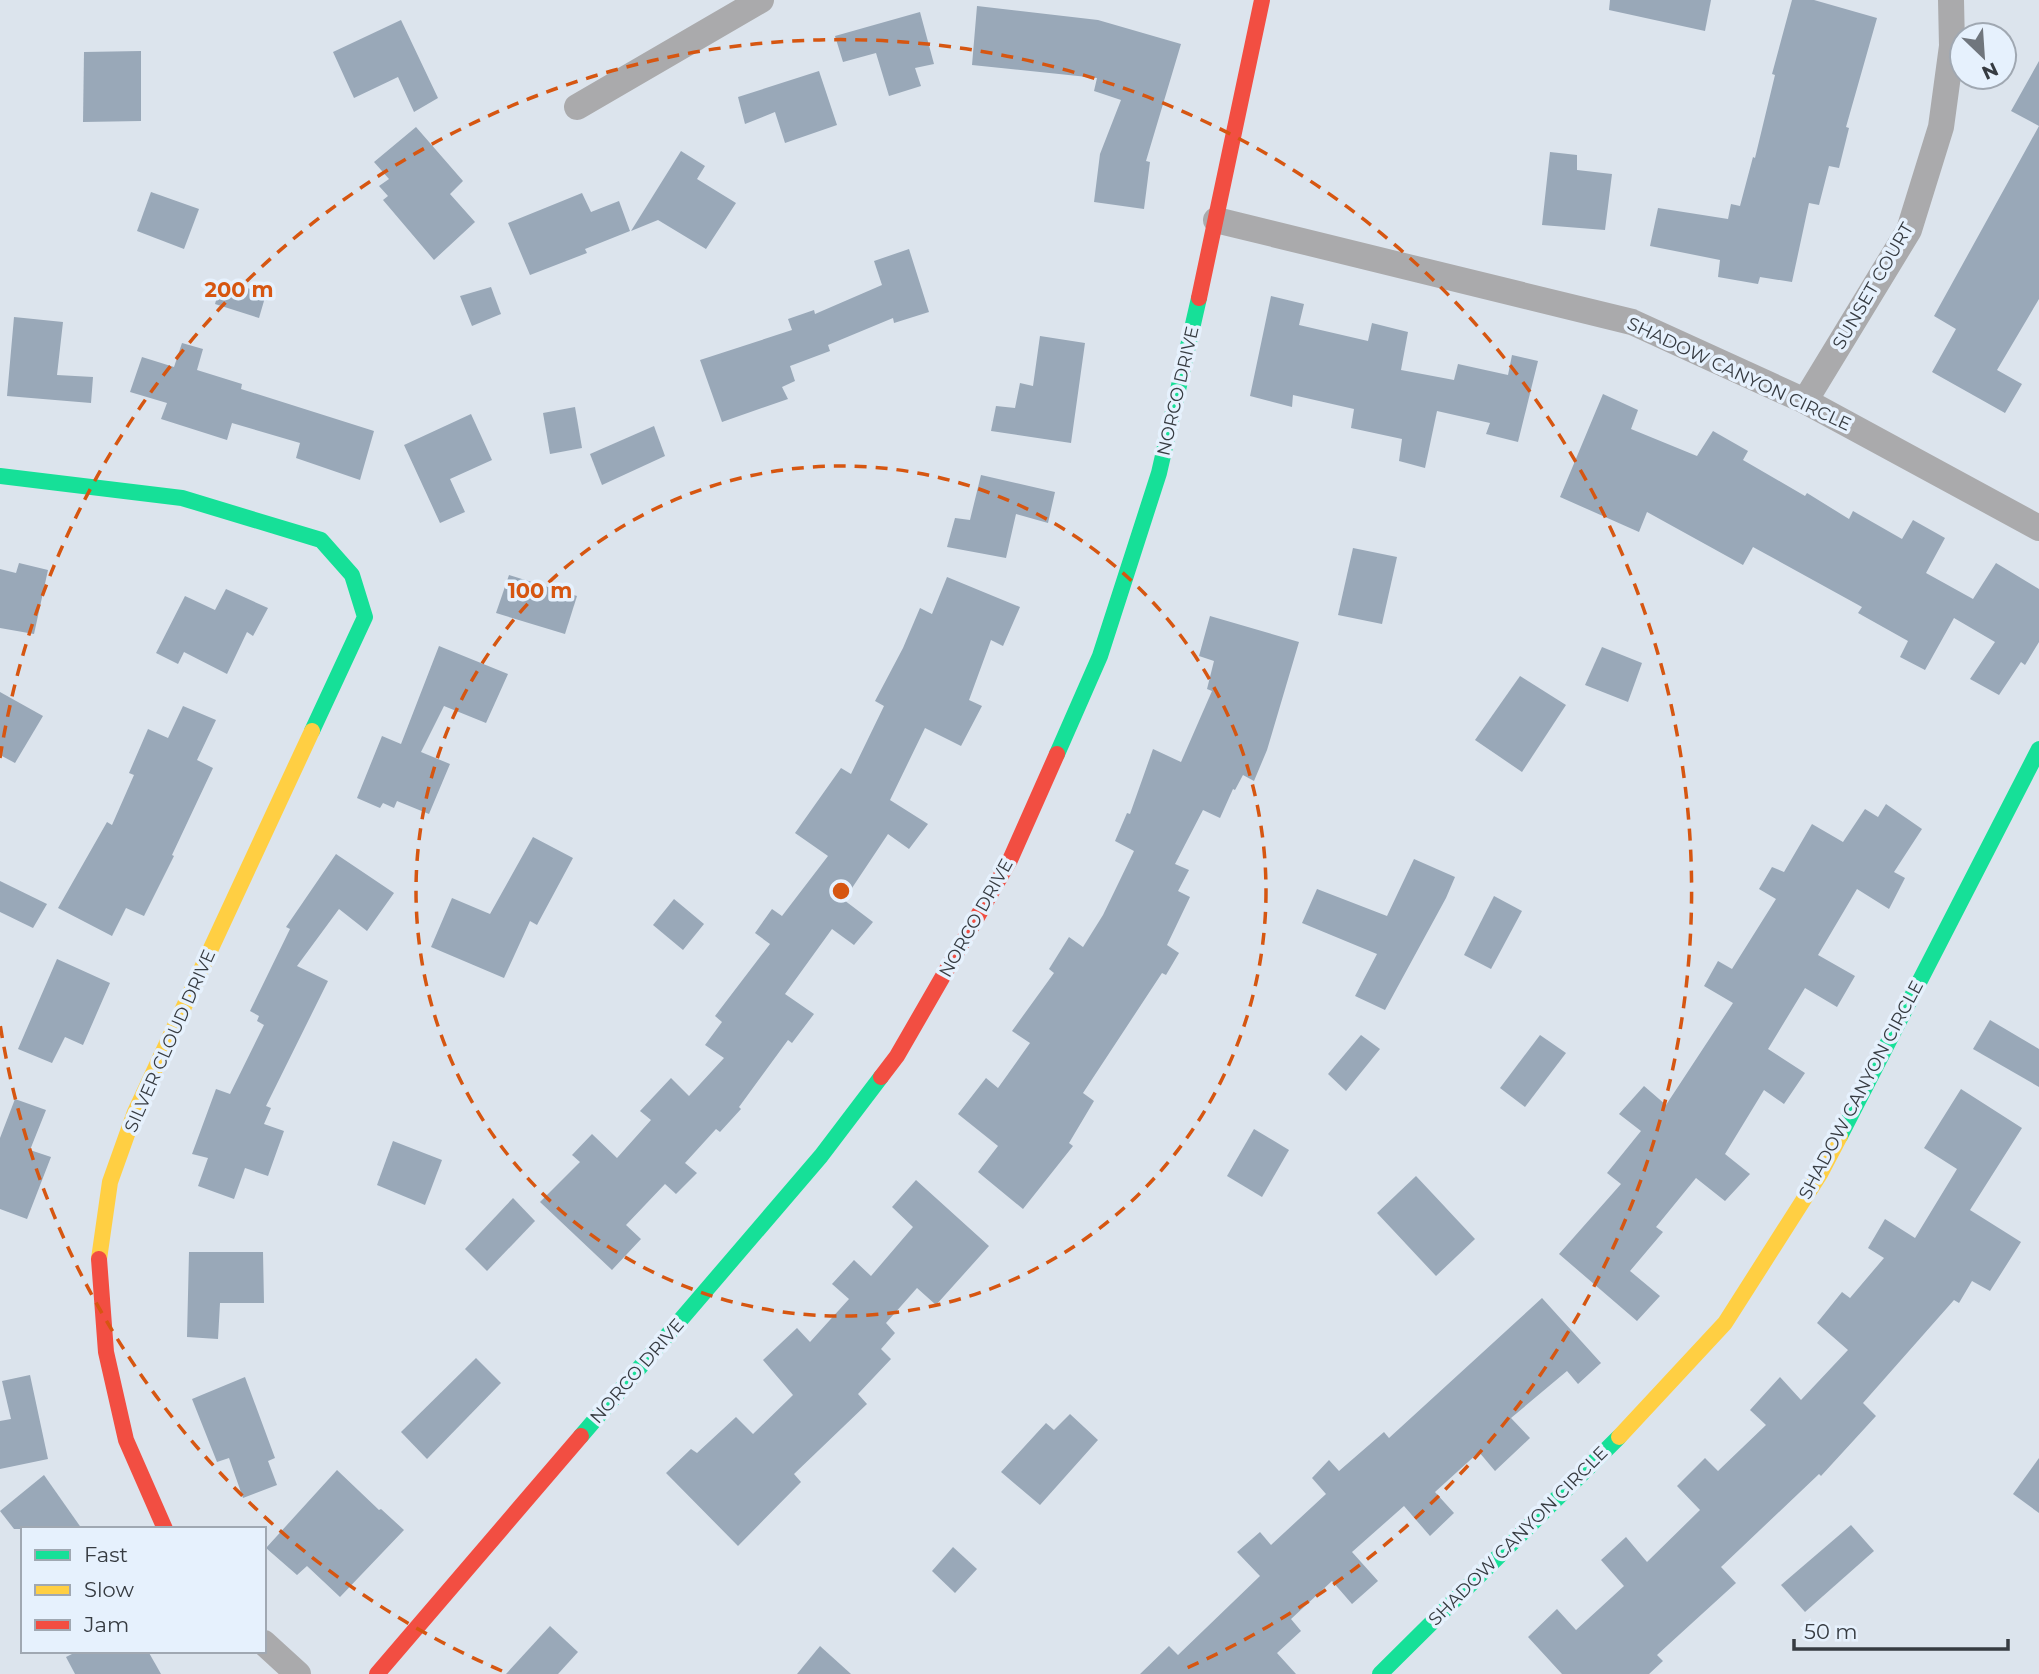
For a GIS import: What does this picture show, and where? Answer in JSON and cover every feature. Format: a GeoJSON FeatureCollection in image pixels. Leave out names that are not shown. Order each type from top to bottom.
{"type":"FeatureCollection","features":[{"type":"Feature","properties":{"kind":"street"},"geometry":{"type":"LineString","coordinates":[[578,107],[761,0]]}},
{"type":"Feature","properties":{"kind":"street","name":"NORCO DRIVE"},"geometry":{"type":"LineString","coordinates":[[377,1674],[821,1156],[897,1056],[1010,860],[1100,656],[1159,473],[1262,0]]}},
{"type":"Feature","properties":{"kind":"street","name":"SUNSET COURT"},"geometry":{"type":"LineString","coordinates":[[1805,401],[1909,230],[1941,127],[1952,46],[1951,0]]}},
{"type":"Feature","properties":{"kind":"street","name":"SHADOW CANYON CIRCLE"},"geometry":{"type":"LineString","coordinates":[[1216,220],[1632,322],[1805,401],[2039,528]]}},
{"type":"Feature","properties":{"kind":"street","name":"SILVER CLOUD DRIVE"},"geometry":{"type":"LineString","coordinates":[[0,476],[182,498],[321,540],[352,575],[365,617],[135,1112],[110,1182],[98,1263],[106,1352],[126,1440],[164,1527]]}},
{"type":"Feature","properties":{"kind":"street","name":"SHADOW CANYON CIRCLE"},"geometry":{"type":"LineString","coordinates":[[1380,1674],[1609,1447],[1725,1322],[1820,1174],[2039,750]]}},
{"type":"Feature","properties":{"kind":"street"},"geometry":{"type":"LineString","coordinates":[[266,1645],[298,1674]]}},
{"type":"Feature","properties":{"kind":"building"},"geometry":{"type":"Polygon","coordinates":[[[1610,0],[1711,0],[1705,31],[1609,10],[1610,0]]]}},
{"type":"Feature","properties":{"kind":"building"},"geometry":{"type":"Polygon","coordinates":[[[1792,0],[1814,0],[1877,18],[1846,127],[1849,128],[1839,168],[1829,166],[1819,205],[1809,203],[1792,282],[1760,277],[1758,284],[1718,277],[1720,260],[1650,246],[1658,208],[1728,219],[1731,204],[1740,206],[1753,157],[1755,158],[1775,75],[1772,74],[1792,0]]]}},
{"type":"Feature","properties":{"kind":"building"},"geometry":{"type":"Polygon","coordinates":[[[977,6],[1098,20],[1181,44],[1146,161],[1150,162],[1144,209],[1094,202],[1100,154],[1121,100],[1094,91],[1097,78],[972,65],[977,6]]]}},
{"type":"Feature","properties":{"kind":"building"},"geometry":{"type":"Polygon","coordinates":[[[920,12],[934,64],[915,68],[921,86],[889,96],[876,53],[843,62],[835,36],[920,12]]]}},
{"type":"Feature","properties":{"kind":"building"},"geometry":{"type":"Polygon","coordinates":[[[401,20],[438,98],[414,112],[398,77],[354,98],[333,52],[401,20]]]}},
{"type":"Feature","properties":{"kind":"building"},"geometry":{"type":"Polygon","coordinates":[[[141,51],[141,121],[83,122],[84,52],[141,51]]]}},
{"type":"Feature","properties":{"kind":"building"},"geometry":{"type":"Polygon","coordinates":[[[2039,61],[2039,126],[2011,111],[2039,61]]]}},
{"type":"Feature","properties":{"kind":"building"},"geometry":{"type":"Polygon","coordinates":[[[819,71],[837,125],[785,143],[775,112],[745,124],[738,97],[819,71]]]}},
{"type":"Feature","properties":{"kind":"building"},"geometry":{"type":"Polygon","coordinates":[[[2039,126],[2039,299],[1997,370],[2022,384],[2005,413],[1932,372],[1956,329],[1934,316],[2039,126]]]}},
{"type":"Feature","properties":{"kind":"building"},"geometry":{"type":"Polygon","coordinates":[[[416,127],[463,181],[450,194],[475,222],[434,260],[383,200],[388,196],[379,186],[389,179],[374,162],[416,127]]]}},
{"type":"Feature","properties":{"kind":"building"},"geometry":{"type":"Polygon","coordinates":[[[681,151],[705,166],[697,179],[736,203],[706,249],[658,220],[631,231],[681,151]]]}},
{"type":"Feature","properties":{"kind":"building"},"geometry":{"type":"Polygon","coordinates":[[[1550,152],[1577,155],[1577,170],[1612,174],[1605,230],[1542,225],[1550,152]]]}},
{"type":"Feature","properties":{"kind":"building"},"geometry":{"type":"Polygon","coordinates":[[[151,192],[199,209],[184,249],[137,231],[151,192]]]}},
{"type":"Feature","properties":{"kind":"building"},"geometry":{"type":"Polygon","coordinates":[[[582,193],[591,212],[619,201],[630,231],[585,249],[587,253],[530,275],[508,223],[582,193]]]}},
{"type":"Feature","properties":{"kind":"building"},"geometry":{"type":"Polygon","coordinates":[[[909,249],[929,312],[894,323],[893,318],[828,345],[830,351],[790,366],[795,381],[782,387],[788,399],[722,422],[700,360],[792,330],[788,319],[814,310],[815,314],[882,285],[874,261],[909,249]]]}},
{"type":"Feature","properties":{"kind":"building"},"geometry":{"type":"Polygon","coordinates":[[[222,280],[266,294],[259,318],[215,304],[222,280]]]}},
{"type":"Feature","properties":{"kind":"building"},"geometry":{"type":"Polygon","coordinates":[[[491,287],[501,314],[472,326],[460,296],[491,287]]]}},
{"type":"Feature","properties":{"kind":"building"},"geometry":{"type":"Polygon","coordinates":[[[1271,296],[1304,304],[1299,325],[1368,341],[1372,323],[1408,332],[1401,370],[1454,380],[1458,364],[1508,375],[1512,355],[1538,361],[1518,442],[1486,434],[1490,423],[1437,411],[1425,468],[1399,461],[1402,439],[1351,428],[1354,409],[1293,395],[1292,407],[1250,396],[1271,296]]]}},
{"type":"Feature","properties":{"kind":"building"},"geometry":{"type":"Polygon","coordinates":[[[14,317],[63,322],[57,375],[93,377],[91,403],[7,396],[14,317]]]}},
{"type":"Feature","properties":{"kind":"building"},"geometry":{"type":"Polygon","coordinates":[[[1040,336],[1085,343],[1071,443],[991,431],[996,406],[1015,408],[1020,383],[1033,386],[1040,336]]]}},
{"type":"Feature","properties":{"kind":"building"},"geometry":{"type":"Polygon","coordinates":[[[182,343],[203,349],[197,370],[242,384],[241,389],[374,431],[360,480],[296,458],[300,443],[232,423],[227,440],[161,419],[167,403],[130,392],[142,357],[174,367],[182,343]]]}},
{"type":"Feature","properties":{"kind":"building"},"geometry":{"type":"Polygon","coordinates":[[[1603,394],[1638,410],[1631,429],[1697,456],[1713,431],[1748,451],[1743,460],[1805,496],[1807,493],[1849,519],[1853,511],[1902,539],[1913,520],[1945,538],[1926,573],[1973,599],[1996,563],[2039,589],[2039,642],[2025,665],[2021,662],[1999,695],[1970,679],[1995,642],[1954,618],[1925,670],[1900,657],[1908,641],[1858,613],[1862,607],[1753,547],[1743,565],[1647,512],[1639,532],[1560,497],[1603,394]]]}},
{"type":"Feature","properties":{"kind":"building"},"geometry":{"type":"Polygon","coordinates":[[[575,407],[582,448],[550,454],[543,413],[575,407]]]}},
{"type":"Feature","properties":{"kind":"building"},"geometry":{"type":"Polygon","coordinates":[[[471,414],[492,460],[450,479],[465,512],[440,523],[404,445],[471,414]]]}},
{"type":"Feature","properties":{"kind":"building"},"geometry":{"type":"Polygon","coordinates":[[[654,426],[665,456],[602,485],[590,454],[654,426]]]}},
{"type":"Feature","properties":{"kind":"building"},"geometry":{"type":"Polygon","coordinates":[[[981,475],[1055,492],[1048,523],[1016,514],[1006,558],[947,547],[955,518],[970,520],[981,475]]]}},
{"type":"Feature","properties":{"kind":"building"},"geometry":{"type":"Polygon","coordinates":[[[1353,548],[1397,557],[1382,624],[1338,615],[1353,548]]]}},
{"type":"Feature","properties":{"kind":"building"},"geometry":{"type":"Polygon","coordinates":[[[19,563],[48,570],[34,634],[0,628],[0,569],[16,573],[19,563]]]}},
{"type":"Feature","properties":{"kind":"building"},"geometry":{"type":"Polygon","coordinates":[[[509,575],[577,596],[565,634],[496,613],[509,575]]]}},
{"type":"Feature","properties":{"kind":"building"},"geometry":{"type":"Polygon","coordinates":[[[947,577],[1020,607],[1003,646],[991,640],[969,700],[982,706],[961,746],[925,728],[890,800],[928,824],[909,849],[888,834],[844,900],[873,922],[854,945],[832,929],[785,994],[814,1014],[792,1043],[788,1040],[739,1107],[741,1109],[720,1132],[716,1129],[685,1163],[697,1173],[676,1194],[665,1184],[626,1225],[641,1239],[612,1270],[540,1202],[580,1162],[572,1155],[592,1134],[617,1158],[651,1120],[640,1111],[671,1078],[689,1096],[724,1058],[705,1045],[722,1022],[715,1016],[770,944],[755,933],[772,909],[782,916],[828,856],[795,833],[841,768],[851,774],[884,706],[875,701],[903,648],[920,608],[932,614],[947,577]]]}},
{"type":"Feature","properties":{"kind":"building"},"geometry":{"type":"Polygon","coordinates":[[[226,589],[268,608],[253,636],[247,632],[227,674],[184,652],[178,664],[156,653],[185,596],[215,610],[226,589]]]}},
{"type":"Feature","properties":{"kind":"building"},"geometry":{"type":"Polygon","coordinates":[[[1210,616],[1299,642],[1267,750],[1254,781],[1243,775],[1235,790],[1233,789],[1220,818],[1203,810],[1175,864],[1189,870],[1178,891],[1190,897],[1167,945],[1179,953],[1166,975],[1162,973],[1083,1093],[1094,1101],[1069,1143],[1073,1146],[1023,1209],[978,1172],[998,1146],[958,1114],[986,1078],[998,1088],[1030,1043],[1012,1031],[1054,973],[1049,969],[1069,937],[1083,947],[1103,915],[1134,851],[1115,841],[1127,813],[1130,814],[1153,749],[1181,762],[1212,691],[1207,689],[1214,661],[1199,656],[1210,616]]]}},
{"type":"Feature","properties":{"kind":"building"},"geometry":{"type":"Polygon","coordinates":[[[439,646],[508,674],[486,723],[444,706],[421,752],[450,764],[429,814],[397,801],[394,808],[383,803],[380,808],[357,798],[382,736],[401,744],[439,646]]]}},
{"type":"Feature","properties":{"kind":"building"},"geometry":{"type":"Polygon","coordinates":[[[1602,647],[1642,663],[1628,702],[1585,685],[1602,647]]]}},
{"type":"Feature","properties":{"kind":"building"},"geometry":{"type":"Polygon","coordinates":[[[1520,676],[1566,705],[1522,772],[1475,740],[1520,676]]]}},
{"type":"Feature","properties":{"kind":"building"},"geometry":{"type":"Polygon","coordinates":[[[0,692],[43,716],[15,763],[0,755],[0,692]]]}},
{"type":"Feature","properties":{"kind":"building"},"geometry":{"type":"Polygon","coordinates":[[[183,706],[216,720],[197,760],[213,768],[144,916],[126,908],[112,936],[58,908],[107,822],[112,825],[134,775],[129,773],[148,729],[168,738],[183,706]]]}},
{"type":"Feature","properties":{"kind":"building"},"geometry":{"type":"Polygon","coordinates":[[[1886,804],[1922,829],[1894,872],[1905,878],[1889,909],[1857,889],[1818,955],[1855,976],[1837,1007],[1805,988],[1768,1049],[1805,1073],[1784,1104],[1764,1090],[1725,1154],[1750,1174],[1725,1201],[1696,1178],[1656,1227],[1663,1232],[1630,1271],[1660,1296],[1637,1321],[1559,1254],[1621,1184],[1607,1173],[1641,1131],[1619,1114],[1644,1086],[1666,1105],[1733,1003],[1704,986],[1718,961],[1732,969],[1776,899],[1759,889],[1772,867],[1784,872],[1812,824],[1843,842],[1865,809],[1878,817],[1886,804]]]}},
{"type":"Feature","properties":{"kind":"building"},"geometry":{"type":"Polygon","coordinates":[[[533,837],[573,858],[537,925],[530,921],[504,978],[431,947],[452,898],[490,914],[533,837]]]}},
{"type":"Feature","properties":{"kind":"building"},"geometry":{"type":"Polygon","coordinates":[[[336,854],[394,893],[367,931],[339,909],[297,966],[328,981],[266,1106],[271,1108],[264,1124],[284,1131],[268,1176],[245,1168],[234,1199],[198,1186],[208,1158],[192,1154],[216,1089],[230,1094],[264,1025],[257,1021],[259,1016],[250,1011],[290,929],[286,927],[336,854]]]}},
{"type":"Feature","properties":{"kind":"building"},"geometry":{"type":"Polygon","coordinates":[[[1414,859],[1455,877],[1385,1010],[1355,996],[1377,954],[1302,923],[1317,889],[1387,916],[1414,859]]]}},
{"type":"Feature","properties":{"kind":"building"},"geometry":{"type":"Polygon","coordinates":[[[0,881],[47,904],[33,928],[0,912],[0,881]]]}},
{"type":"Feature","properties":{"kind":"building"},"geometry":{"type":"Polygon","coordinates":[[[1494,896],[1522,911],[1491,969],[1464,955],[1494,896]]]}},
{"type":"Feature","properties":{"kind":"building"},"geometry":{"type":"Polygon","coordinates":[[[674,899],[704,924],[683,950],[653,925],[674,899]]]}},
{"type":"Feature","properties":{"kind":"building"},"geometry":{"type":"Polygon","coordinates":[[[57,959],[110,983],[83,1045],[65,1037],[52,1063],[18,1049],[57,959]]]}},
{"type":"Feature","properties":{"kind":"building"},"geometry":{"type":"Polygon","coordinates":[[[1990,1020],[2039,1049],[2039,1087],[1973,1049],[1990,1020]]]}},
{"type":"Feature","properties":{"kind":"building"},"geometry":{"type":"Polygon","coordinates":[[[1361,1035],[1380,1049],[1346,1091],[1328,1074],[1361,1035]]]}},
{"type":"Feature","properties":{"kind":"building"},"geometry":{"type":"Polygon","coordinates":[[[1540,1035],[1566,1053],[1525,1107],[1500,1088],[1540,1035]]]}},
{"type":"Feature","properties":{"kind":"building"},"geometry":{"type":"Polygon","coordinates":[[[1961,1089],[2022,1128],[1970,1210],[2021,1242],[1990,1291],[1972,1281],[1959,1303],[1954,1300],[1863,1403],[1876,1416],[1821,1476],[1819,1474],[1721,1567],[1736,1583],[1657,1655],[1663,1661],[1649,1674],[1562,1674],[1528,1637],[1557,1609],[1576,1630],[1624,1586],[1601,1560],[1626,1537],[1647,1562],[1700,1510],[1677,1486],[1705,1458],[1718,1471],[1766,1425],[1750,1410],[1780,1377],[1801,1400],[1848,1350],[1817,1323],[1842,1292],[1850,1298],[1884,1258],[1868,1248],[1885,1219],[1915,1238],[1957,1169],[1924,1148],[1961,1089]]]}},
{"type":"Feature","properties":{"kind":"building"},"geometry":{"type":"Polygon","coordinates":[[[15,1099],[46,1110],[30,1150],[51,1157],[27,1219],[0,1209],[0,1138],[15,1099]]]}},
{"type":"Feature","properties":{"kind":"building"},"geometry":{"type":"Polygon","coordinates":[[[1254,1129],[1289,1150],[1262,1197],[1227,1176],[1254,1129]]]}},
{"type":"Feature","properties":{"kind":"building"},"geometry":{"type":"Polygon","coordinates":[[[393,1141],[442,1160],[425,1205],[377,1185],[393,1141]]]}},
{"type":"Feature","properties":{"kind":"building"},"geometry":{"type":"Polygon","coordinates":[[[1416,1176],[1475,1239],[1436,1276],[1377,1213],[1416,1176]]]}},
{"type":"Feature","properties":{"kind":"building"},"geometry":{"type":"Polygon","coordinates":[[[916,1180],[989,1246],[936,1305],[917,1288],[886,1323],[895,1333],[881,1349],[891,1359],[858,1394],[867,1404],[794,1474],[801,1482],[738,1546],[666,1473],[691,1449],[697,1453],[736,1417],[753,1434],[793,1395],[763,1360],[797,1328],[810,1342],[849,1299],[832,1284],[854,1260],[871,1276],[913,1227],[892,1207],[916,1180]]]}},
{"type":"Feature","properties":{"kind":"building"},"geometry":{"type":"Polygon","coordinates":[[[513,1198],[535,1221],[487,1271],[465,1249],[513,1198]]]}},
{"type":"Feature","properties":{"kind":"building"},"geometry":{"type":"Polygon","coordinates":[[[189,1252],[263,1252],[264,1303],[220,1303],[218,1339],[187,1337],[189,1252]]]}},
{"type":"Feature","properties":{"kind":"building"},"geometry":{"type":"Polygon","coordinates":[[[1542,1298],[1601,1363],[1578,1384],[1567,1371],[1511,1418],[1530,1438],[1495,1471],[1479,1452],[1435,1492],[1454,1513],[1430,1536],[1404,1506],[1352,1552],[1378,1581],[1352,1604],[1332,1581],[1291,1619],[1301,1631],[1277,1653],[1296,1674],[1140,1674],[1169,1646],[1178,1655],[1260,1576],[1237,1552],[1260,1532],[1271,1545],[1326,1494],[1312,1478],[1329,1460],[1339,1471],[1384,1432],[1389,1438],[1542,1298]]]}},
{"type":"Feature","properties":{"kind":"building"},"geometry":{"type":"Polygon","coordinates":[[[476,1358],[501,1383],[427,1459],[401,1432],[476,1358]]]}},
{"type":"Feature","properties":{"kind":"building"},"geometry":{"type":"Polygon","coordinates":[[[30,1375],[48,1459],[0,1469],[0,1421],[11,1419],[2,1381],[30,1375]]]}},
{"type":"Feature","properties":{"kind":"building"},"geometry":{"type":"Polygon","coordinates":[[[245,1377],[275,1458],[268,1461],[277,1485],[243,1498],[229,1458],[217,1462],[192,1399],[245,1377]]]}},
{"type":"Feature","properties":{"kind":"building"},"geometry":{"type":"Polygon","coordinates":[[[1070,1414],[1098,1440],[1040,1505],[1001,1472],[1046,1423],[1054,1430],[1070,1414]]]}},
{"type":"Feature","properties":{"kind":"building"},"geometry":{"type":"Polygon","coordinates":[[[2039,1458],[2039,1513],[2013,1494],[2039,1458]]]}},
{"type":"Feature","properties":{"kind":"building"},"geometry":{"type":"Polygon","coordinates":[[[337,1470],[404,1530],[340,1597],[307,1566],[297,1575],[266,1548],[337,1470]]]}},
{"type":"Feature","properties":{"kind":"building"},"geometry":{"type":"Polygon","coordinates":[[[44,1475],[81,1527],[14,1529],[0,1511],[44,1475]]]}},
{"type":"Feature","properties":{"kind":"building"},"geometry":{"type":"Polygon","coordinates":[[[1851,1525],[1874,1551],[1805,1612],[1781,1585],[1851,1525]]]}},
{"type":"Feature","properties":{"kind":"building"},"geometry":{"type":"Polygon","coordinates":[[[953,1547],[977,1569],[955,1593],[932,1571],[953,1547]]]}},
{"type":"Feature","properties":{"kind":"building"},"geometry":{"type":"Polygon","coordinates":[[[550,1626],[578,1652],[558,1674],[506,1674],[550,1626]]]}},
{"type":"Feature","properties":{"kind":"building"},"geometry":{"type":"Polygon","coordinates":[[[820,1646],[851,1674],[797,1674],[820,1646]]]}},
{"type":"Feature","properties":{"kind":"building"},"geometry":{"type":"Polygon","coordinates":[[[74,1653],[149,1653],[161,1674],[75,1674],[66,1657],[74,1653]]]}},
{"type":"Feature","properties":{"kind":"traffic: fast"},"geometry":{"type":"LineString","coordinates":[[1057,754],[1100,656],[1159,473],[1199,298]]}},
{"type":"Feature","properties":{"kind":"traffic: fast"},"geometry":{"type":"LineString","coordinates":[[0,476],[182,498],[321,540],[352,575],[365,617],[312,731]]}},
{"type":"Feature","properties":{"kind":"traffic: fast"},"geometry":{"type":"LineString","coordinates":[[1840,1136],[2039,749]]}},
{"type":"Feature","properties":{"kind":"traffic: fast"},"geometry":{"type":"LineString","coordinates":[[581,1436],[821,1156],[881,1077]]}},
{"type":"Feature","properties":{"kind":"traffic: fast"},"geometry":{"type":"LineString","coordinates":[[1380,1674],[1619,1437]]}},
{"type":"Feature","properties":{"kind":"traffic: slow"},"geometry":{"type":"LineString","coordinates":[[99,1259],[110,1182],[135,1112],[312,731]]}},
{"type":"Feature","properties":{"kind":"traffic: slow"},"geometry":{"type":"LineString","coordinates":[[1619,1437],[1725,1323],[1820,1174],[1840,1136]]}},
{"type":"Feature","properties":{"kind":"traffic: jam"},"geometry":{"type":"LineString","coordinates":[[1199,298],[1262,0]]}},
{"type":"Feature","properties":{"kind":"traffic: jam"},"geometry":{"type":"LineString","coordinates":[[881,1077],[897,1056],[1010,860],[1057,754]]}},
{"type":"Feature","properties":{"kind":"traffic: jam"},"geometry":{"type":"LineString","coordinates":[[99,1259],[106,1352],[126,1440],[164,1527]]}},
{"type":"Feature","properties":{"kind":"traffic: jam"},"geometry":{"type":"LineString","coordinates":[[377,1674],[581,1436]]}}]}
